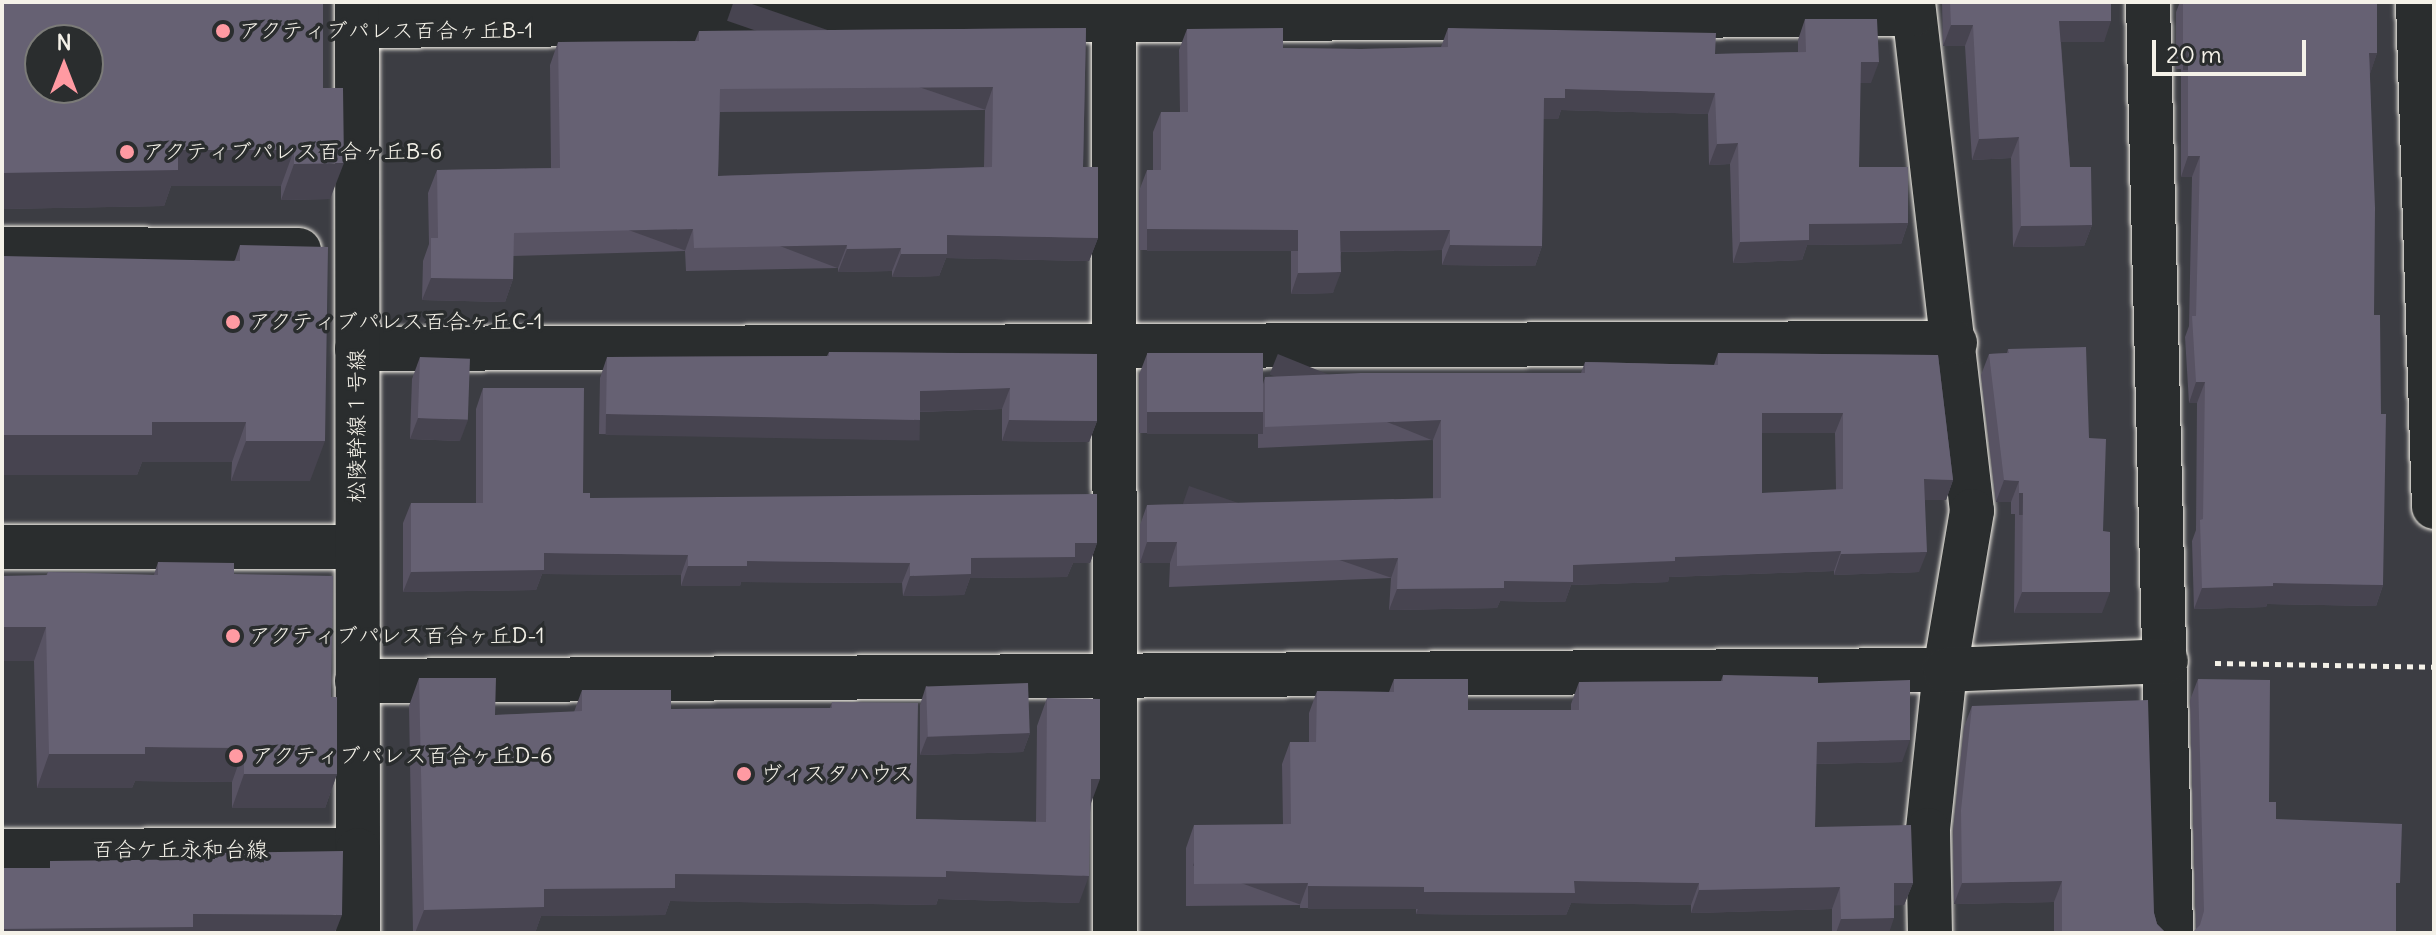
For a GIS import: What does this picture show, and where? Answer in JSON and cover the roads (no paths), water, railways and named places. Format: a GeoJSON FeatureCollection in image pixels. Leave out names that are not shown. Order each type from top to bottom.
{"type":"FeatureCollection","features":[{"type":"Feature","properties":{"kind":"street"},"geometry":{"type":"LineString","coordinates":[[2148,2],[2171,933]]}},
{"type":"Feature","properties":{"kind":"street"},"geometry":{"type":"LineString","coordinates":[[2418,2],[2434,507]]}},
{"type":"Feature","properties":{"kind":"street"},"geometry":{"type":"LineString","coordinates":[[357,14],[1914,8],[1972,511],[1945,670],[1928,830],[1930,933]]}},
{"type":"Feature","properties":{"kind":"street"},"geometry":{"type":"LineString","coordinates":[[1114,10],[1115,933]]}},
{"type":"Feature","properties":{"kind":"street","name":"松陵幹線１号線"},"geometry":{"type":"LineString","coordinates":[[357,14],[358,933]]}},
{"type":"Feature","properties":{"kind":"street"},"geometry":{"type":"LineString","coordinates":[[2,249],[357,250]]}},
{"type":"Feature","properties":{"kind":"street"},"geometry":{"type":"LineString","coordinates":[[357,349],[1955,343]]}},
{"type":"Feature","properties":{"kind":"street"},"geometry":{"type":"LineString","coordinates":[[2,547],[357,547]]}},
{"type":"Feature","properties":{"kind":"street"},"geometry":{"type":"LineString","coordinates":[[357,681],[1945,670],[2166,661]]}},
{"type":"Feature","properties":{"kind":"street","name":"百合ケ丘永和台線"},"geometry":{"type":"LineString","coordinates":[[2,851],[358,850]]}},
{"type":"Feature","properties":{"kind":"place","name":"アクティブパレス百合ヶ丘B-1"},"geometry":{"type":"Point","coordinates":[223,31]}},
{"type":"Feature","properties":{"kind":"place","name":"アクティブパレス百合ヶ丘B-6"},"geometry":{"type":"Point","coordinates":[127,152]}},
{"type":"Feature","properties":{"kind":"place","name":"アクティブパレス百合ヶ丘C-1"},"geometry":{"type":"Point","coordinates":[233,322]}},
{"type":"Feature","properties":{"kind":"place","name":"アクティブパレス百合ヶ丘D-1"},"geometry":{"type":"Point","coordinates":[233,636]}},
{"type":"Feature","properties":{"kind":"place","name":"アクティブパレス百合ヶ丘D-6"},"geometry":{"type":"Point","coordinates":[236,756]}},
{"type":"Feature","properties":{"kind":"place","name":"ヴィスタハウス"},"geometry":{"type":"Point","coordinates":[744,774]}}]}
